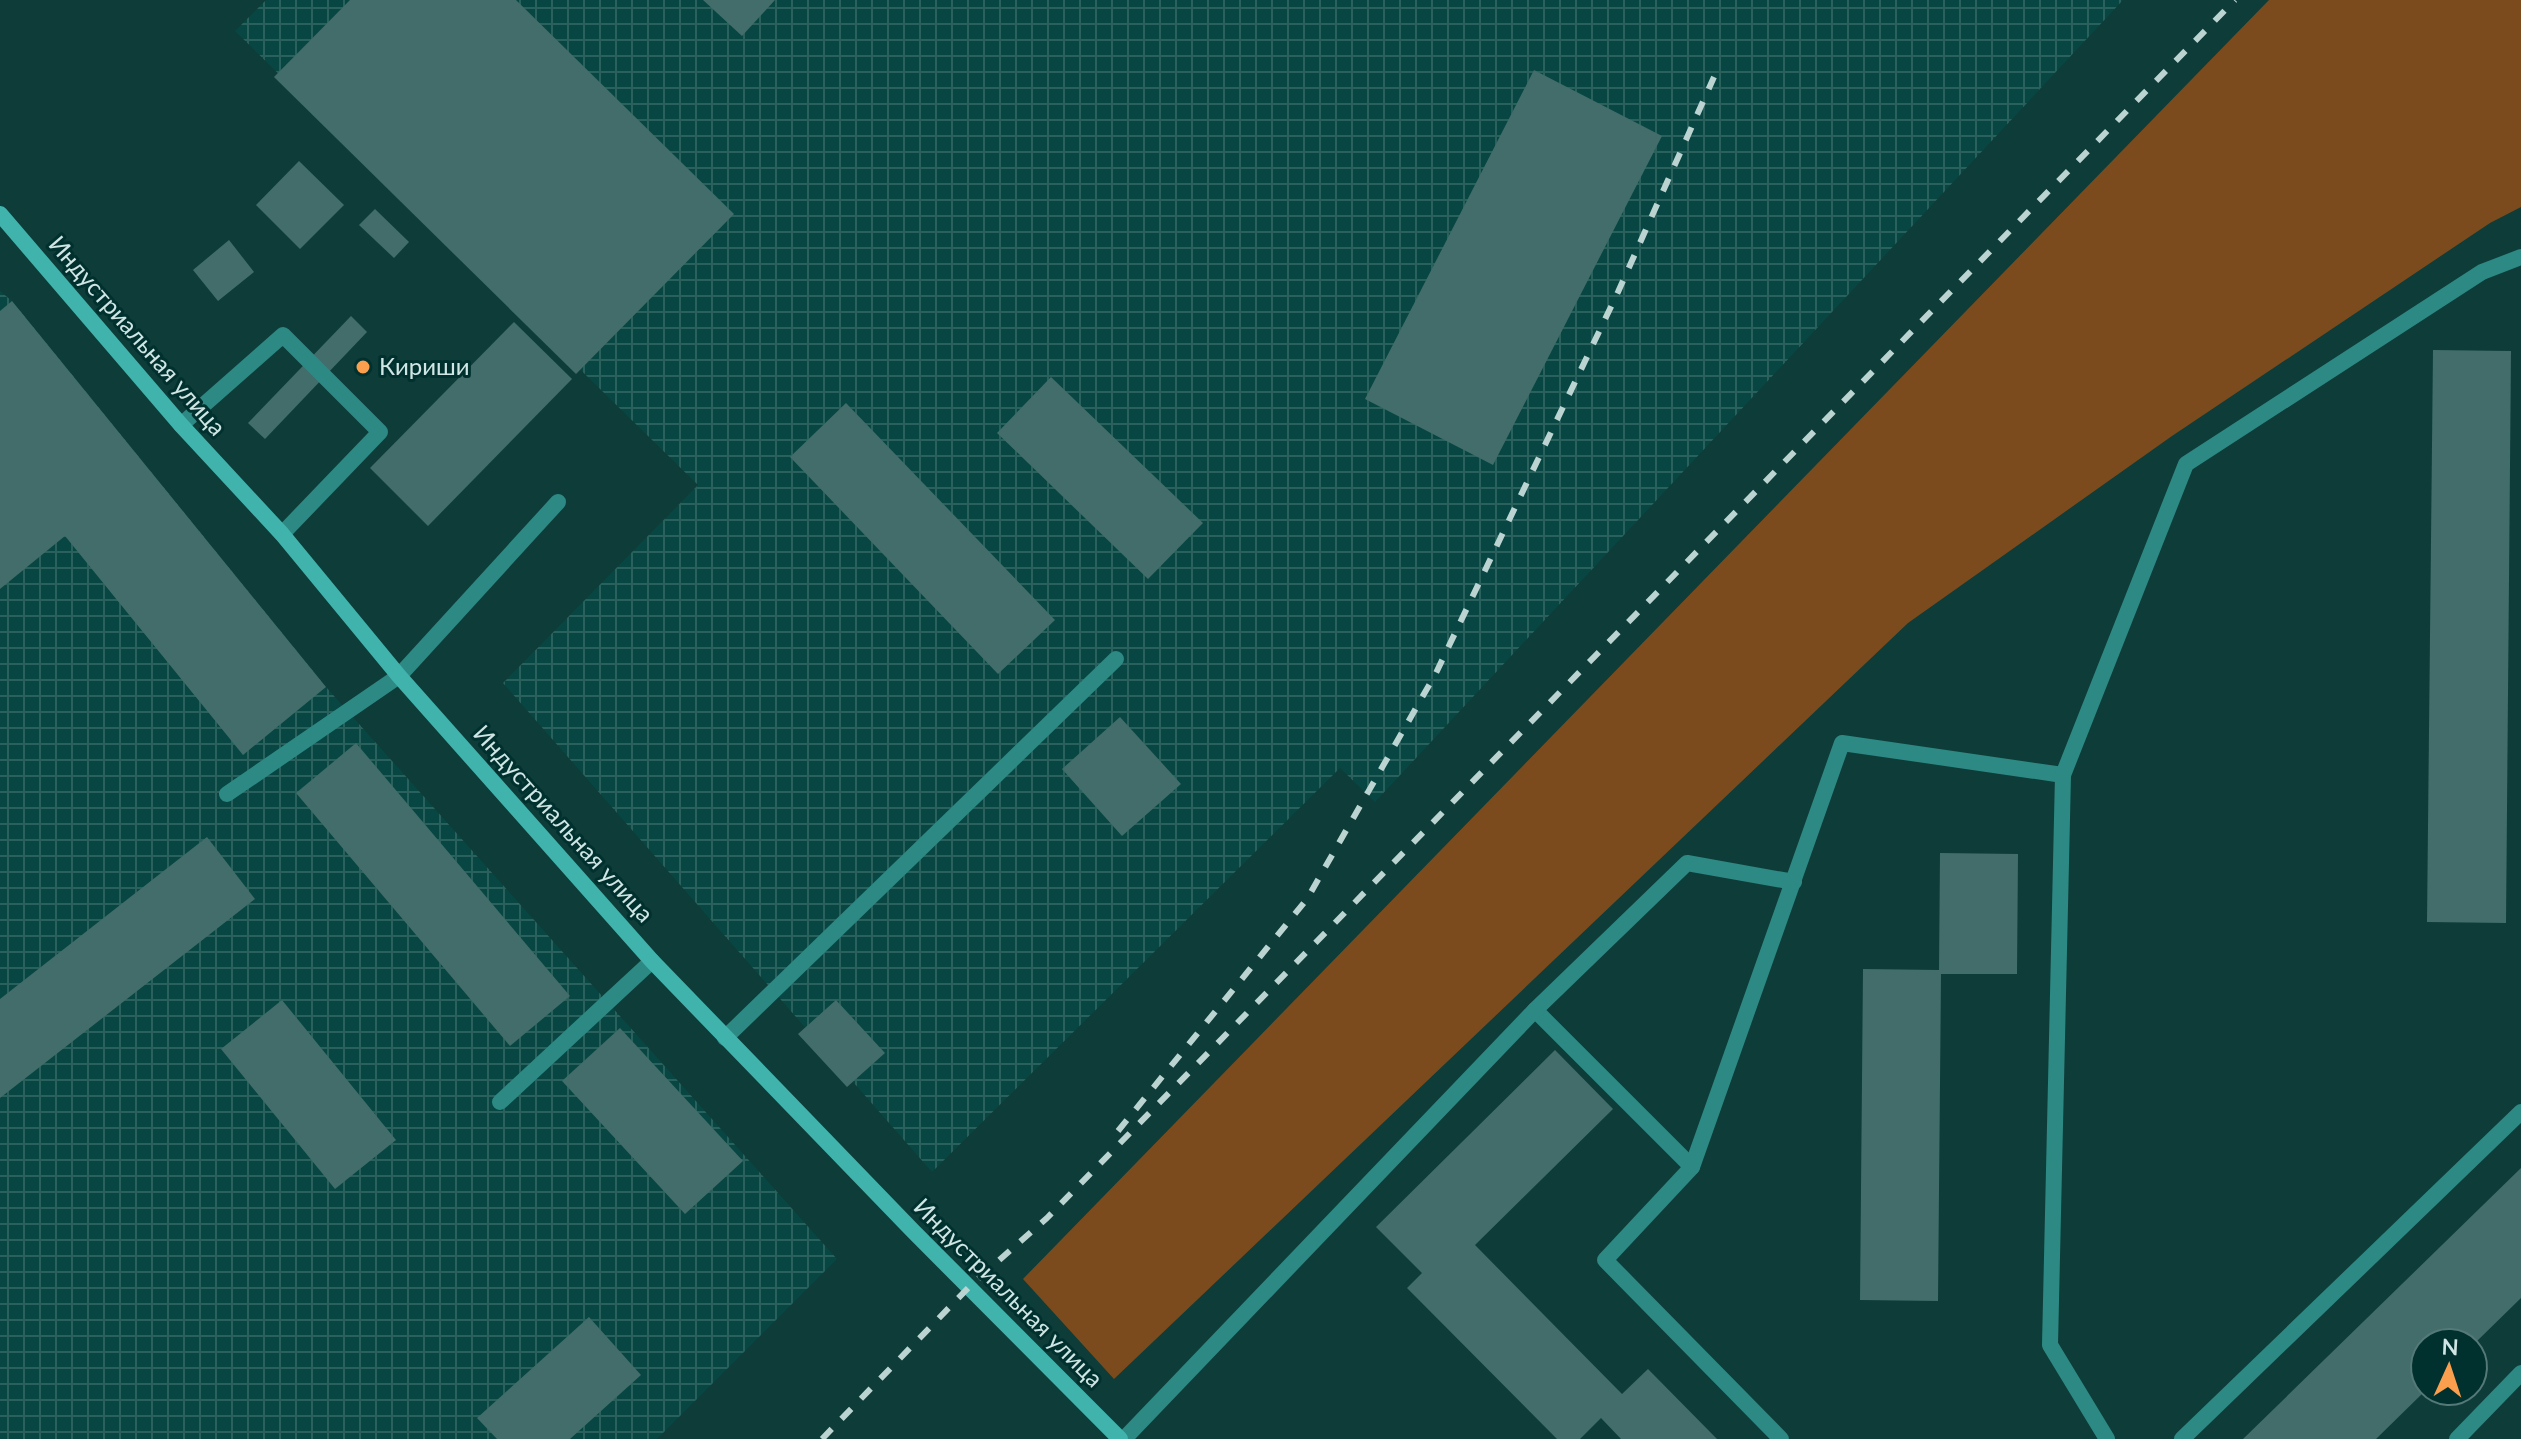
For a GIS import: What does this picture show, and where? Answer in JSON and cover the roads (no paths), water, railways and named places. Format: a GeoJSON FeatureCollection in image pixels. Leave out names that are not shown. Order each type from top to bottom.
{"type":"FeatureCollection","features":[{"type":"Feature","properties":{"kind":"main road","name":"Индустриальная улица"},"geometry":{"type":"LineString","coordinates":[[0,214],[181,425],[282,534],[399,676],[652,961],[1122,1439]]}},
{"type":"Feature","properties":{"kind":"lane"},"geometry":{"type":"LineString","coordinates":[[2105,1438],[2050,1345],[2063,775],[2186,464],[2482,272],[2521,257]]}},
{"type":"Feature","properties":{"kind":"lane"},"geometry":{"type":"LineString","coordinates":[[181,425],[283,335],[380,432],[282,534]]}},
{"type":"Feature","properties":{"kind":"lane"},"geometry":{"type":"LineString","coordinates":[[227,794],[399,676],[558,502]]}},
{"type":"Feature","properties":{"kind":"lane"},"geometry":{"type":"LineString","coordinates":[[725,1038],[1116,659]]}},
{"type":"Feature","properties":{"kind":"lane"},"geometry":{"type":"LineString","coordinates":[[1781,1439],[1605,1260],[1692,1167],[1842,743],[2063,775]]}},
{"type":"Feature","properties":{"kind":"lane"},"geometry":{"type":"LineString","coordinates":[[1122,1439],[1535,1010],[1687,863],[1794,882]]}},
{"type":"Feature","properties":{"kind":"lane"},"geometry":{"type":"LineString","coordinates":[[500,1102],[652,961]]}},
{"type":"Feature","properties":{"kind":"lane"},"geometry":{"type":"LineString","coordinates":[[1535,1010],[1692,1167]]}},
{"type":"Feature","properties":{"kind":"lane"},"geometry":{"type":"LineString","coordinates":[[2182,1439],[2521,1112]]}},
{"type":"Feature","properties":{"kind":"lane"},"geometry":{"type":"LineString","coordinates":[[2457,1439],[2521,1373]]}},
{"type":"Feature","properties":{"kind":"railway"},"geometry":{"type":"LineString","coordinates":[[822,1439],[970,1286],[1047,1218],[2235,0]]}},
{"type":"Feature","properties":{"kind":"railway"},"geometry":{"type":"LineString","coordinates":[[1118,1131],[1307,899],[1436,673],[1618,292],[1714,77]]}},
{"type":"Feature","properties":{"kind":"place","name":"Кириши"},"geometry":{"type":"Point","coordinates":[363,367]}}]}
